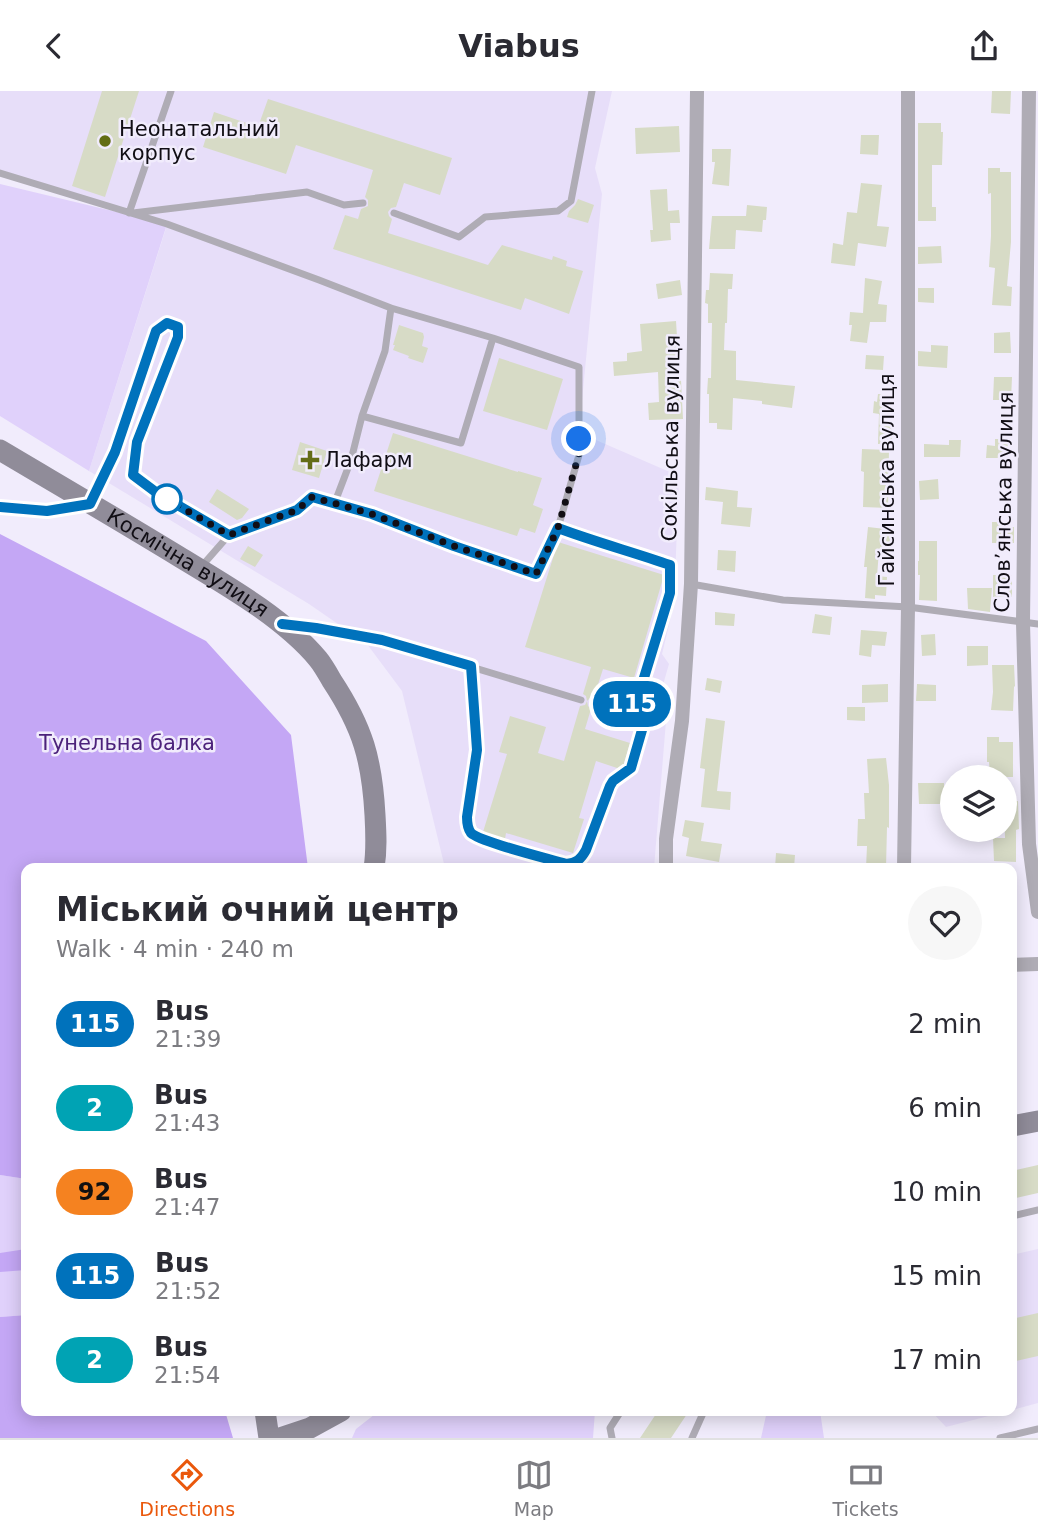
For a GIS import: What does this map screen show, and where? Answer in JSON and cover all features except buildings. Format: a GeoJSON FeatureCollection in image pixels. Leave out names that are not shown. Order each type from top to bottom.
{"type":"FeatureCollection","features":[{"type":"Feature","properties":{"kind":"main road","name":"Космічна вулиця"},"geometry":{"type":"LineString","coordinates":[[0,450],[200,569],[282,624],[318,659],[343,697],[365,745],[373,792],[376,837],[374,863]]}},
{"type":"Feature","properties":{"kind":"main road"},"geometry":{"type":"LineString","coordinates":[[1017,1125],[1038,1121]]}},
{"type":"Feature","properties":{"kind":"main road"},"geometry":{"type":"LineString","coordinates":[[266,1416],[269,1438]]}},
{"type":"Feature","properties":{"kind":"main road"},"geometry":{"type":"LineString","coordinates":[[280,1438],[310,1428],[332,1416]]}},
{"type":"Feature","properties":{"kind":"street","name":"Сокільська вулиця"},"geometry":{"type":"LineString","coordinates":[[666,863],[666,839],[682,721],[691,584],[697,91]]}},
{"type":"Feature","properties":{"kind":"street","name":"Гайсинська вулиця"},"geometry":{"type":"LineString","coordinates":[[904,863],[908,607],[908,91]]}},
{"type":"Feature","properties":{"kind":"street","name":"Словʼянська вулиця"},"geometry":{"type":"LineString","coordinates":[[1030,91],[1029,843],[1038,912]]}},
{"type":"Feature","properties":{"kind":"street"},"geometry":{"type":"LineString","coordinates":[[1017,965],[1038,964]]}},
{"type":"Feature","properties":{"kind":"lane"},"geometry":{"type":"LineString","coordinates":[[129,213],[171,91]]}},
{"type":"Feature","properties":{"kind":"lane"},"geometry":{"type":"LineString","coordinates":[[394,213],[459,237],[485,217],[558,211],[571,201],[592,91]]}},
{"type":"Feature","properties":{"kind":"lane"},"geometry":{"type":"LineString","coordinates":[[0,173],[167,224],[390,308],[579,367],[579,454],[558,528],[536,574],[372,514],[312,497],[297,510],[229,535],[200,569]]}},
{"type":"Feature","properties":{"kind":"lane"},"geometry":{"type":"LineString","coordinates":[[129,213],[307,192],[344,205],[363,203]]}},
{"type":"Feature","properties":{"kind":"lane"},"geometry":{"type":"LineString","coordinates":[[335,502],[385,351],[390,308]]}},
{"type":"Feature","properties":{"kind":"lane"},"geometry":{"type":"LineString","coordinates":[[0,507],[47,511],[90,504],[115,452],[156,331],[167,323],[178,327],[178,337],[137,442],[133,475],[157,493],[229,535]]}},
{"type":"Feature","properties":{"kind":"lane"},"geometry":{"type":"LineString","coordinates":[[362,416],[461,443],[493,338]]}},
{"type":"Feature","properties":{"kind":"lane"},"geometry":{"type":"LineString","coordinates":[[558,528],[670,565],[670,593],[643,681],[631,706]]}},
{"type":"Feature","properties":{"kind":"lane"},"geometry":{"type":"LineString","coordinates":[[691,584],[783,600],[908,607],[1030,624]]}},
{"type":"Feature","properties":{"kind":"lane"},"geometry":{"type":"LineString","coordinates":[[282,624],[382,640],[581,700]]}},
{"type":"Feature","properties":{"kind":"lane"},"geometry":{"type":"LineString","coordinates":[[471,666],[477,750],[467,825],[471,833],[480,838],[563,863]]}},
{"type":"Feature","properties":{"kind":"lane"},"geometry":{"type":"LineString","coordinates":[[593,703],[631,706]]}},
{"type":"Feature","properties":{"kind":"lane"},"geometry":{"type":"LineString","coordinates":[[574,863],[581,859],[613,781],[631,768],[642,730],[640,720],[631,706]]}},
{"type":"Feature","properties":{"kind":"lane"},"geometry":{"type":"LineString","coordinates":[[1017,1215],[1038,1210]]}},
{"type":"Feature","properties":{"kind":"lane"},"geometry":{"type":"LineString","coordinates":[[612,1438],[610,1427],[618,1416]]}},
{"type":"Feature","properties":{"kind":"lane"},"geometry":{"type":"LineString","coordinates":[[692,1438],[702,1416]]}},
{"type":"Feature","properties":{"kind":"lane"},"geometry":{"type":"LineString","coordinates":[[1000,1438],[1038,1429]]}},
{"type":"Feature","properties":{"kind":"shaded area"},"geometry":{"type":"Polygon","coordinates":[[[0,91],[612,91],[595,168],[602,194],[580,421],[596,440],[679,476],[674,604],[662,654],[669,664],[654,716],[666,721],[654,863],[444,863],[402,691],[367,644],[309,604],[89,471],[167,225],[0,173],[0,91]]]}},
{"type":"Feature","properties":{"kind":"shaded area"},"geometry":{"type":"Polygon","coordinates":[[[0,184],[167,224],[89,471],[0,416],[0,184]]]}},
{"type":"Feature","properties":{"kind":"shaded area"},"geometry":{"type":"Polygon","coordinates":[[[0,1175],[21,1178],[21,1315],[0,1317],[0,1175]]]}},
{"type":"Feature","properties":{"kind":"shaded area"},"geometry":{"type":"Polygon","coordinates":[[[1038,1249],[1038,1403],[1017,1409],[1017,1254],[1038,1249]]]}},
{"type":"Feature","properties":{"kind":"shaded area"},"geometry":{"type":"Polygon","coordinates":[[[373,1416],[595,1416],[593,1438],[352,1438],[356,1429],[373,1416]]]}},
{"type":"Feature","properties":{"kind":"shaded area"},"geometry":{"type":"Polygon","coordinates":[[[766,1416],[821,1416],[824,1438],[761,1438],[766,1416]]]}},
{"type":"Feature","properties":{"kind":"shaded area"},"geometry":{"type":"Polygon","coordinates":[[[936,1416],[989,1416],[946,1427],[936,1416]]]}},
{"type":"Feature","properties":{"kind":"green space","name":"Тунельна балка"},"geometry":{"type":"Polygon","coordinates":[[[0,534],[206,641],[291,735],[307,863],[21,863],[21,1178],[0,1175],[0,534]]]}},
{"type":"Feature","properties":{"kind":"green space"},"geometry":{"type":"Polygon","coordinates":[[[21,1250],[21,1270],[0,1272],[0,1253],[21,1250]]]}},
{"type":"Feature","properties":{"kind":"green space"},"geometry":{"type":"Polygon","coordinates":[[[21,1315],[21,1416],[226,1416],[233,1438],[0,1438],[0,1317],[21,1315]]]}},
{"type":"Feature","properties":{"kind":"bus line","name":"115"},"geometry":{"type":"LineString","coordinates":[[0,507],[47,511],[90,504],[115,452],[156,331],[167,323],[178,327],[178,337],[137,442],[133,475],[157,493],[229,535],[297,510],[312,497],[372,514],[536,574],[558,528],[670,565],[670,593],[643,681],[631,706],[640,720],[642,730],[631,768],[610,786],[586,850],[581,859],[574,863]]}},
{"type":"Feature","properties":{"kind":"bus line","name":"115"},"geometry":{"type":"LineString","coordinates":[[282,624],[382,640],[471,666],[477,750],[467,825],[471,833],[480,838],[563,863]]}},
{"type":"Feature","properties":{"kind":"place","name":"Неонатальний корпус"},"geometry":{"type":"Point","coordinates":[105,141]}},
{"type":"Feature","properties":{"kind":"place","name":"Лафарм"},"geometry":{"type":"Point","coordinates":[310,460]}},
{"type":"Feature","properties":{"kind":"route"},"geometry":{"type":"LineString","coordinates":[[167,499],[229,535],[297,510],[312,497],[372,514],[536,574],[558,528],[579,454],[579,439]]}}]}
